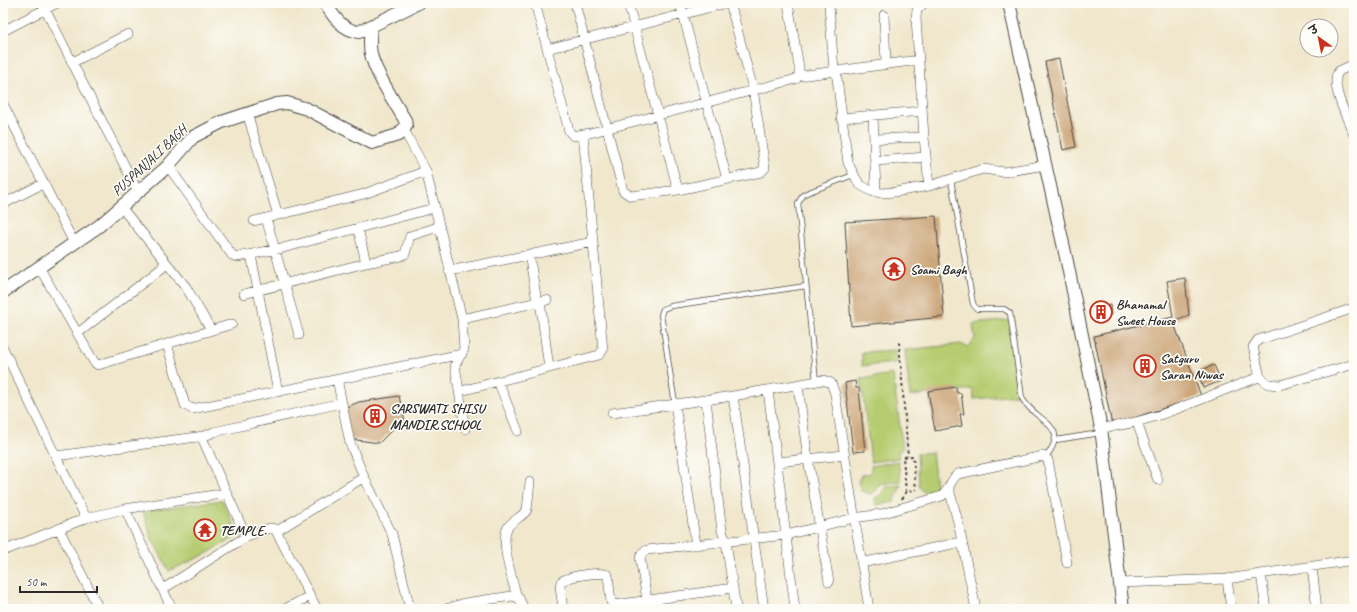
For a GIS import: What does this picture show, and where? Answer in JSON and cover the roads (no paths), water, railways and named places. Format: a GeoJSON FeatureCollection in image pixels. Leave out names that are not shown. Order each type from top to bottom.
{"type":"FeatureCollection","features":[{"type":"Feature","properties":{"kind":"street"},"geometry":{"type":"LineString","coordinates":[[3,31],[44,6],[57,3]]}},
{"type":"Feature","properties":{"kind":"street"},"geometry":{"type":"LineString","coordinates":[[325,3],[337,20],[348,29],[359,32],[418,3]]}},
{"type":"Feature","properties":{"kind":"street"},"geometry":{"type":"LineString","coordinates":[[535,3],[569,133],[573,136],[752,89],[793,81],[799,76],[919,60]]}},
{"type":"Feature","properties":{"kind":"street"},"geometry":{"type":"LineString","coordinates":[[548,49],[584,39],[682,13],[728,3],[752,89],[765,168],[761,172],[678,190],[631,196],[626,194],[623,191],[608,128],[584,39],[575,3]]}},
{"type":"Feature","properties":{"kind":"street"},"geometry":{"type":"LineString","coordinates":[[628,3],[678,190]]}},
{"type":"Feature","properties":{"kind":"street"},"geometry":{"type":"LineString","coordinates":[[680,3],[726,179]]}},
{"type":"Feature","properties":{"kind":"street"},"geometry":{"type":"LineString","coordinates":[[788,3],[799,67],[799,76]]}},
{"type":"Feature","properties":{"kind":"street"},"geometry":{"type":"LineString","coordinates":[[924,3],[920,6],[916,14],[922,111],[929,186]]}},
{"type":"Feature","properties":{"kind":"street"},"geometry":{"type":"LineString","coordinates":[[1009,3],[1102,430],[1123,609]]}},
{"type":"Feature","properties":{"kind":"street"},"geometry":{"type":"LineString","coordinates":[[829,5],[835,71],[848,163],[859,184],[876,192],[895,192],[929,186],[951,180],[983,168],[1004,172],[1045,165]]}},
{"type":"Feature","properties":{"kind":"street"},"geometry":{"type":"LineString","coordinates":[[44,6],[138,192]]}},
{"type":"Feature","properties":{"kind":"street"},"geometry":{"type":"LineString","coordinates":[[884,15],[886,64]]}},
{"type":"Feature","properties":{"kind":"street"},"geometry":{"type":"LineString","coordinates":[[371,26],[371,55],[405,120],[406,126],[404,130],[426,171],[438,227],[462,318],[464,343],[462,354],[455,365],[461,391],[465,429]]}},
{"type":"Feature","properties":{"kind":"street"},"geometry":{"type":"LineString","coordinates":[[73,62],[128,34]]}},
{"type":"Feature","properties":{"kind":"street"},"geometry":{"type":"LineString","coordinates":[[1354,64],[1339,71],[1335,81],[1354,135]]}},
{"type":"Feature","properties":{"kind":"street"},"geometry":{"type":"LineString","coordinates":[[3,104],[74,243]]}},
{"type":"Feature","properties":{"kind":"street","name":"PUSPANJALI BAGH"},"geometry":{"type":"LineString","coordinates":[[3,292],[99,226],[168,166],[193,137],[222,122],[277,104],[295,104],[324,117],[372,143],[393,137],[404,130]]}},
{"type":"Feature","properties":{"kind":"street"},"geometry":{"type":"LineString","coordinates":[[841,118],[922,111]]}},
{"type":"Feature","properties":{"kind":"street"},"geometry":{"type":"LineString","coordinates":[[247,113],[278,215]]}},
{"type":"Feature","properties":{"kind":"street"},"geometry":{"type":"LineString","coordinates":[[874,116],[876,192]]}},
{"type":"Feature","properties":{"kind":"street"},"geometry":{"type":"LineString","coordinates":[[461,391],[599,356],[603,350],[583,134]]}},
{"type":"Feature","properties":{"kind":"street"},"geometry":{"type":"LineString","coordinates":[[875,139],[924,137]]}},
{"type":"Feature","properties":{"kind":"street"},"geometry":{"type":"LineString","coordinates":[[876,161],[926,157]]}},
{"type":"Feature","properties":{"kind":"street"},"geometry":{"type":"LineString","coordinates":[[168,166],[232,255],[237,258],[275,250],[434,208]]}},
{"type":"Feature","properties":{"kind":"street"},"geometry":{"type":"LineString","coordinates":[[254,221],[364,194],[426,171]]}},
{"type":"Feature","properties":{"kind":"street"},"geometry":{"type":"LineString","coordinates":[[3,204],[44,184]]}},
{"type":"Feature","properties":{"kind":"street"},"geometry":{"type":"LineString","coordinates":[[121,207],[186,288],[211,330]]}},
{"type":"Feature","properties":{"kind":"street"},"geometry":{"type":"LineString","coordinates":[[266,218],[299,335]]}},
{"type":"Feature","properties":{"kind":"street"},"geometry":{"type":"LineString","coordinates":[[244,294],[403,255],[406,252],[410,236],[438,227]]}},
{"type":"Feature","properties":{"kind":"street"},"geometry":{"type":"LineString","coordinates":[[358,228],[366,263]]}},
{"type":"Feature","properties":{"kind":"street"},"geometry":{"type":"LineString","coordinates":[[449,271],[593,242]]}},
{"type":"Feature","properties":{"kind":"street"},"geometry":{"type":"LineString","coordinates":[[529,254],[541,301],[549,368]]}},
{"type":"Feature","properties":{"kind":"street"},"geometry":{"type":"LineString","coordinates":[[251,255],[278,392]]}},
{"type":"Feature","properties":{"kind":"street"},"geometry":{"type":"LineString","coordinates":[[78,333],[162,268],[165,261]]}},
{"type":"Feature","properties":{"kind":"street"},"geometry":{"type":"LineString","coordinates":[[39,267],[94,362],[98,365],[232,324]]}},
{"type":"Feature","properties":{"kind":"street"},"geometry":{"type":"LineString","coordinates":[[462,318],[541,301]]}},
{"type":"Feature","properties":{"kind":"street"},"geometry":{"type":"LineString","coordinates":[[1354,308],[1256,342],[1254,347],[1260,377],[1268,384],[1280,385],[1354,364]]}},
{"type":"Feature","properties":{"kind":"street"},"geometry":{"type":"LineString","coordinates":[[167,344],[186,405],[189,409],[462,354]]}},
{"type":"Feature","properties":{"kind":"street"},"geometry":{"type":"LineString","coordinates":[[3,348],[86,518]]}},
{"type":"Feature","properties":{"kind":"street"},"geometry":{"type":"LineString","coordinates":[[1102,430],[1137,423],[1174,411],[1260,377]]}},
{"type":"Feature","properties":{"kind":"street"},"geometry":{"type":"LineString","coordinates":[[337,379],[350,443],[364,478],[395,542],[410,609]]}},
{"type":"Feature","properties":{"kind":"street"},"geometry":{"type":"LineString","coordinates":[[498,381],[518,431]]}},
{"type":"Feature","properties":{"kind":"street"},"geometry":{"type":"LineString","coordinates":[[612,412],[706,400],[816,382],[826,381],[831,383],[833,387],[869,609]]}},
{"type":"Feature","properties":{"kind":"street"},"geometry":{"type":"LineString","coordinates":[[798,386],[808,459],[829,582]]}},
{"type":"Feature","properties":{"kind":"street"},"geometry":{"type":"LineString","coordinates":[[768,390],[795,609]]}},
{"type":"Feature","properties":{"kind":"street"},"geometry":{"type":"LineString","coordinates":[[733,396],[755,538],[764,609]]}},
{"type":"Feature","properties":{"kind":"street"},"geometry":{"type":"LineString","coordinates":[[706,400],[722,531],[726,542],[736,609]]}},
{"type":"Feature","properties":{"kind":"street"},"geometry":{"type":"LineString","coordinates":[[56,456],[204,436],[214,432],[341,403]]}},
{"type":"Feature","properties":{"kind":"street"},"geometry":{"type":"LineString","coordinates":[[675,404],[696,545]]}},
{"type":"Feature","properties":{"kind":"street"},"geometry":{"type":"LineString","coordinates":[[1137,423],[1158,480]]}},
{"type":"Feature","properties":{"kind":"street"},"geometry":{"type":"LineString","coordinates":[[204,436],[204,444],[247,536]]}},
{"type":"Feature","properties":{"kind":"street"},"geometry":{"type":"LineString","coordinates":[[778,462],[844,455]]}},
{"type":"Feature","properties":{"kind":"street"},"geometry":{"type":"LineString","coordinates":[[647,600],[640,558],[642,552],[646,550],[786,534],[854,518],[881,514],[936,499],[949,489],[954,477],[958,474],[1040,456],[1046,457],[1067,563]]}},
{"type":"Feature","properties":{"kind":"street"},"geometry":{"type":"LineString","coordinates":[[277,531],[364,478]]}},
{"type":"Feature","properties":{"kind":"street"},"geometry":{"type":"LineString","coordinates":[[524,609],[517,597],[506,558],[506,531],[510,525],[527,510],[530,482]]}},
{"type":"Feature","properties":{"kind":"street"},"geometry":{"type":"LineString","coordinates":[[949,489],[976,609]]}},
{"type":"Feature","properties":{"kind":"street"},"geometry":{"type":"LineString","coordinates":[[3,551],[86,518],[125,509],[226,493]]}},
{"type":"Feature","properties":{"kind":"street"},"geometry":{"type":"LineString","coordinates":[[125,509],[172,609]]}},
{"type":"Feature","properties":{"kind":"street"},"geometry":{"type":"LineString","coordinates":[[163,589],[247,536],[273,527],[277,531],[317,609]]}},
{"type":"Feature","properties":{"kind":"street"},"geometry":{"type":"LineString","coordinates":[[59,529],[99,609]]}},
{"type":"Feature","properties":{"kind":"street"},"geometry":{"type":"LineString","coordinates":[[861,563],[962,542]]}},
{"type":"Feature","properties":{"kind":"street"},"geometry":{"type":"LineString","coordinates":[[1120,583],[1227,579],[1354,560]]}},
{"type":"Feature","properties":{"kind":"street"},"geometry":{"type":"LineString","coordinates":[[1312,567],[1316,609]]}},
{"type":"Feature","properties":{"kind":"street"},"geometry":{"type":"LineString","coordinates":[[563,609],[560,586],[561,582],[566,579],[595,574],[608,575],[611,602],[613,605],[733,588]]}},
{"type":"Feature","properties":{"kind":"street"},"geometry":{"type":"LineString","coordinates":[[1261,574],[1266,609]]}},
{"type":"Feature","properties":{"kind":"street"},"geometry":{"type":"LineString","coordinates":[[1227,579],[1231,609]]}},
{"type":"Feature","properties":{"kind":"street"},"geometry":{"type":"LineString","coordinates":[[285,609],[310,596]]}},
{"type":"Feature","properties":{"kind":"street"},"geometry":{"type":"LineString","coordinates":[[446,609],[472,602],[509,596],[517,597]]}},
{"type":"Feature","properties":{"kind":"lane"},"geometry":{"type":"LineString","coordinates":[[816,382],[798,214],[799,199],[804,194],[853,175]]}},
{"type":"Feature","properties":{"kind":"lane"},"geometry":{"type":"LineString","coordinates":[[951,180],[973,304],[977,309],[1004,309],[1010,313],[1020,392],[1028,407],[1051,426],[1056,440],[1046,457]]}},
{"type":"Feature","properties":{"kind":"lane"},"geometry":{"type":"LineString","coordinates":[[675,404],[661,315],[663,309],[671,306],[806,286]]}},
{"type":"Feature","properties":{"kind":"lane"},"geometry":{"type":"LineString","coordinates":[[1056,440],[1102,430]]}},
{"type":"Feature","properties":{"kind":"place","name":"Soami Bagh"},"geometry":{"type":"Point","coordinates":[894,269]}},
{"type":"Feature","properties":{"kind":"place","name":"Bhanamal Sweet House"},"geometry":{"type":"Point","coordinates":[1101,312]}},
{"type":"Feature","properties":{"kind":"place","name":"Satguru Saran Niwas"},"geometry":{"type":"Point","coordinates":[1145,366]}},
{"type":"Feature","properties":{"kind":"place","name":"SARSWATI SHISU MANDIR,SCHOOL"},"geometry":{"type":"Point","coordinates":[375,416]}},
{"type":"Feature","properties":{"kind":"place","name":"TEMPLE."},"geometry":{"type":"Point","coordinates":[205,530]}}]}
